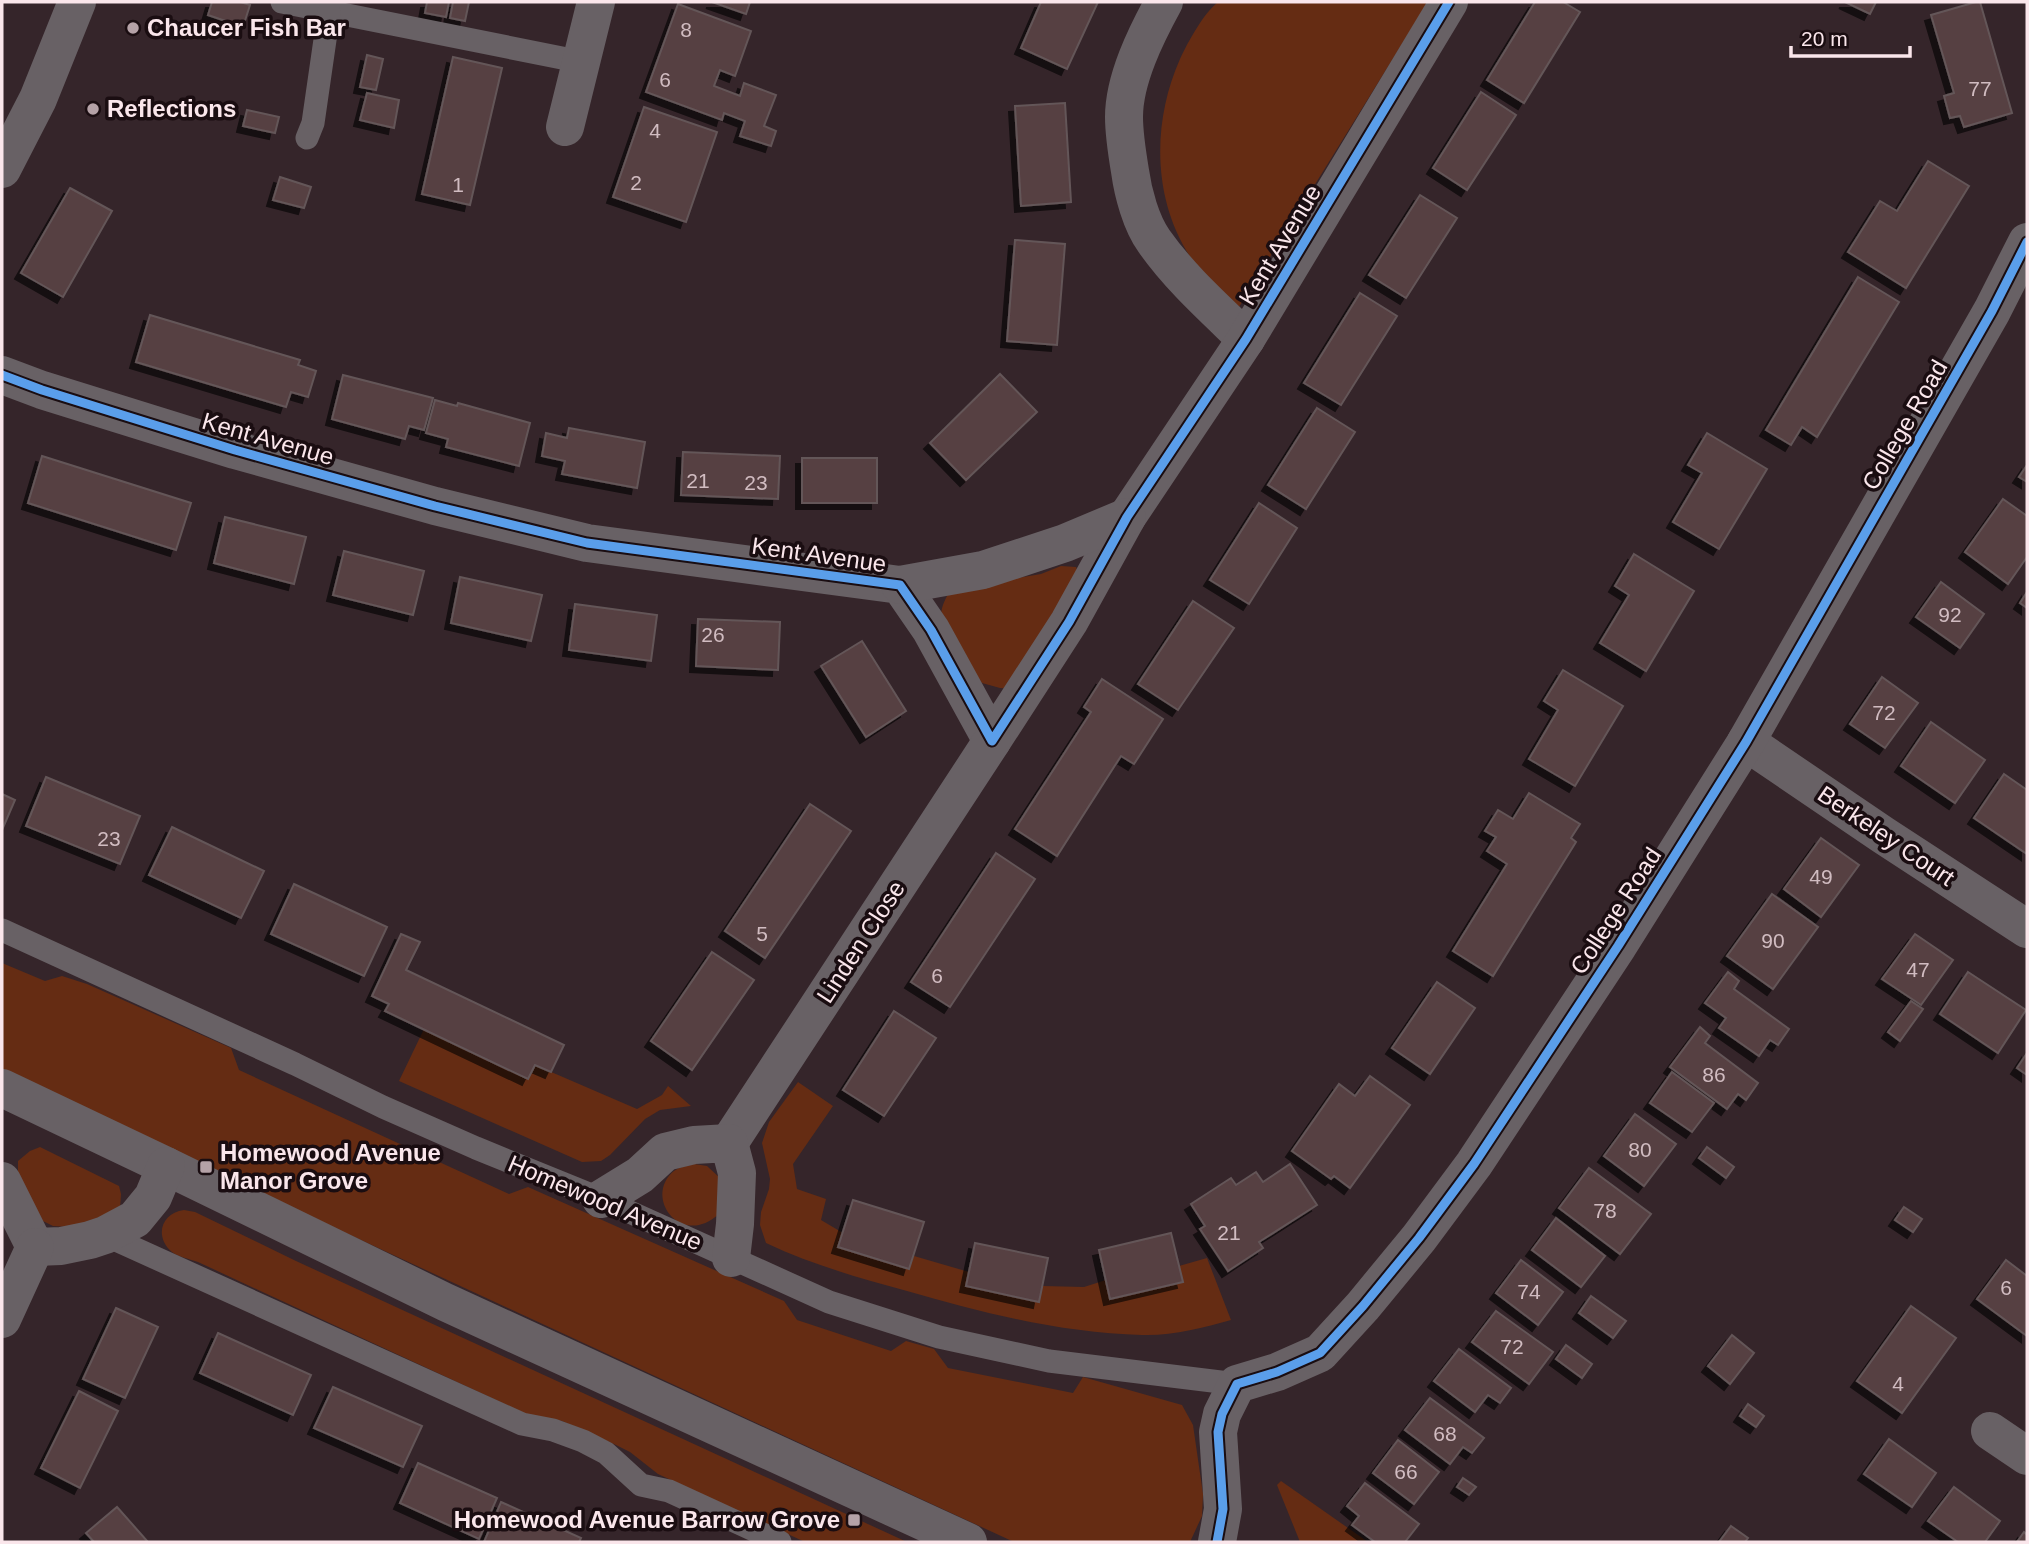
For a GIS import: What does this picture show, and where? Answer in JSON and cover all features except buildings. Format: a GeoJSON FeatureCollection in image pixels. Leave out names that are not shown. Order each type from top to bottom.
{"type":"FeatureCollection","features":[{"type":"Feature","properties":{"kind":"street"},"geometry":{"type":"LineString","coordinates":[[2,169],[43,88],[77,2]]}},
{"type":"Feature","properties":{"kind":"street"},"geometry":{"type":"LineString","coordinates":[[565,127],[596,2]]}},
{"type":"Feature","properties":{"kind":"street","name":"Kent Avenue"},"geometry":{"type":"LineString","coordinates":[[1164,2],[1144,39],[1131,77],[1124,115],[1133,192],[1152,238],[1165,256],[1246,340]]}},
{"type":"Feature","properties":{"kind":"street","name":"Kent Avenue"},"geometry":{"type":"LineString","coordinates":[[900,585],[931,630],[992,741],[1069,622],[1127,517],[1246,340],[1449,2]]}},
{"type":"Feature","properties":{"kind":"street","name":"College Road"},"geometry":{"type":"LineString","coordinates":[[1237,1384],[1277,1372],[1320,1353],[1419,1238],[1475,1164],[1618,946],[1746,742],[1992,312],[2027,242]]}},
{"type":"Feature","properties":{"kind":"street","name":"Kent Avenue"},"geometry":{"type":"LineString","coordinates":[[2,375],[248,454],[435,506],[587,543],[900,585],[983,570],[1127,517]]}},
{"type":"Feature","properties":{"kind":"street","name":"Linden Close"},"geometry":{"type":"LineString","coordinates":[[729,1143],[992,741]]}},
{"type":"Feature","properties":{"kind":"street","name":"Berkeley Court"},"geometry":{"type":"LineString","coordinates":[[1746,742],[2027,929]]}},
{"type":"Feature","properties":{"kind":"street"},"geometry":{"type":"LineString","coordinates":[[5,1098],[166,1166],[445,1302],[968,1542]]}},
{"type":"Feature","properties":{"kind":"street"},"geometry":{"type":"LineString","coordinates":[[601,1199],[640,1175],[666,1153],[694,1145],[729,1143],[737,1173],[731,1258]]}},
{"type":"Feature","properties":{"kind":"street"},"geometry":{"type":"LineString","coordinates":[[35,1247],[61,1246],[105,1235],[135,1219],[153,1197],[166,1166]]}},
{"type":"Feature","properties":{"kind":"street"},"geometry":{"type":"LineString","coordinates":[[2,1181],[35,1247]]}},
{"type":"Feature","properties":{"kind":"street"},"geometry":{"type":"LineString","coordinates":[[2,1319],[35,1247]]}},
{"type":"Feature","properties":{"kind":"street"},"geometry":{"type":"LineString","coordinates":[[1217,1542],[1223,1509],[1218,1432],[1222,1414],[1237,1384]]}},
{"type":"Feature","properties":{"kind":"street"},"geometry":{"type":"LineString","coordinates":[[1990,1431],[2027,1456]]}},
{"type":"Feature","properties":{"kind":"lane"},"geometry":{"type":"LineString","coordinates":[[282,2],[582,62]]}},
{"type":"Feature","properties":{"kind":"lane"},"geometry":{"type":"LineString","coordinates":[[307,138],[313,123],[329,12]]}},
{"type":"Feature","properties":{"kind":"lane","name":"Homewood Avenue"},"geometry":{"type":"LineString","coordinates":[[2,930],[395,1112],[601,1199],[829,1302],[939,1337],[1069,1365],[1237,1384]]}},
{"type":"Feature","properties":{"kind":"lane"},"geometry":{"type":"LineString","coordinates":[[105,1235],[522,1424],[553,1430],[583,1441],[606,1453],[641,1485],[669,1491],[780,1542]]}},
{"type":"Feature","properties":{"kind":"shaded area"},"geometry":{"type":"Polygon","coordinates":[[[1218,2],[1428,2],[1239,307],[1204,278],[1178,235],[1163,186],[1160,160],[1164,108],[1171,83],[1192,37],[1218,2]]]}},
{"type":"Feature","properties":{"kind":"shaded area"},"geometry":{"type":"Polygon","coordinates":[[[1061,566],[1076,567],[1080,578],[1014,689],[982,683],[953,642],[942,621],[942,609],[951,589],[1041,574],[1061,566]]]}},
{"type":"Feature","properties":{"kind":"shaded area"},"geometry":{"type":"Polygon","coordinates":[[[2,963],[45,981],[62,976],[87,984],[231,1048],[239,1070],[509,1194],[528,1187],[784,1301],[797,1320],[891,1351],[906,1341],[934,1349],[948,1368],[1073,1393],[1083,1377],[1182,1405],[1193,1425],[1203,1494],[1202,1516],[1190,1542],[1014,1542],[2,1074],[2,963]]]}},
{"type":"Feature","properties":{"kind":"shaded area"},"geometry":{"type":"Polygon","coordinates":[[[424,1029],[535,1065],[637,1109],[662,1095],[668,1086],[691,1106],[660,1110],[645,1119],[601,1161],[582,1162],[399,1081],[424,1029]]]}},
{"type":"Feature","properties":{"kind":"shaded area"},"geometry":{"type":"Polygon","coordinates":[[[798,1082],[833,1106],[793,1164],[797,1189],[826,1199],[821,1220],[843,1233],[839,1247],[909,1269],[914,1256],[969,1272],[967,1287],[1038,1302],[1042,1286],[1084,1287],[1106,1280],[1183,1281],[1179,1266],[1207,1258],[1231,1320],[1187,1331],[1153,1335],[1053,1326],[965,1307],[871,1281],[817,1264],[766,1243],[760,1225],[770,1179],[762,1143],[769,1122],[798,1082]]]}},
{"type":"Feature","properties":{"kind":"shaded area"},"geometry":{"type":"Polygon","coordinates":[[[40,1147],[119,1186],[120,1209],[82,1228],[53,1226],[43,1221],[18,1176],[18,1161],[40,1147]]]}},
{"type":"Feature","properties":{"kind":"shaded area"},"geometry":{"type":"Polygon","coordinates":[[[694,1164],[707,1166],[721,1179],[719,1214],[705,1223],[691,1226],[670,1215],[664,1205],[662,1193],[665,1181],[674,1171],[694,1164]]]}},
{"type":"Feature","properties":{"kind":"shaded area"},"geometry":{"type":"Polygon","coordinates":[[[184,1210],[195,1212],[907,1542],[805,1542],[658,1474],[630,1452],[616,1445],[562,1421],[526,1414],[198,1262],[177,1255],[163,1240],[163,1226],[170,1216],[184,1210]]]}},
{"type":"Feature","properties":{"kind":"shaded area"},"geometry":{"type":"Polygon","coordinates":[[[1281,1481],[1368,1542],[1300,1542],[1277,1485],[1281,1481]]]}},
{"type":"Feature","properties":{"kind":"cycle path"},"geometry":{"type":"LineString","coordinates":[[2,375],[235,450],[435,506],[587,543],[900,585],[931,630],[992,741],[1069,622],[1127,517],[1246,339],[1449,2]]}},
{"type":"Feature","properties":{"kind":"cycle path"},"geometry":{"type":"LineString","coordinates":[[1217,1542],[1223,1509],[1218,1432],[1222,1414],[1237,1384],[1277,1372],[1320,1353],[1419,1238],[1474,1164],[1618,946],[1746,742],[1992,311],[2027,242]]}},
{"type":"Feature","properties":{"kind":"place","name":"Chaucer Fish Bar"},"geometry":{"type":"Point","coordinates":[133,28]}},
{"type":"Feature","properties":{"kind":"place","name":"Reflections"},"geometry":{"type":"Point","coordinates":[93,109]}},
{"type":"Feature","properties":{"kind":"place","name":"Homewood Avenue Manor Grove"},"geometry":{"type":"Point","coordinates":[206,1167]}},
{"type":"Feature","properties":{"kind":"place","name":"Homewood Avenue Barrow Grove"},"geometry":{"type":"Point","coordinates":[854,1520]}}]}
